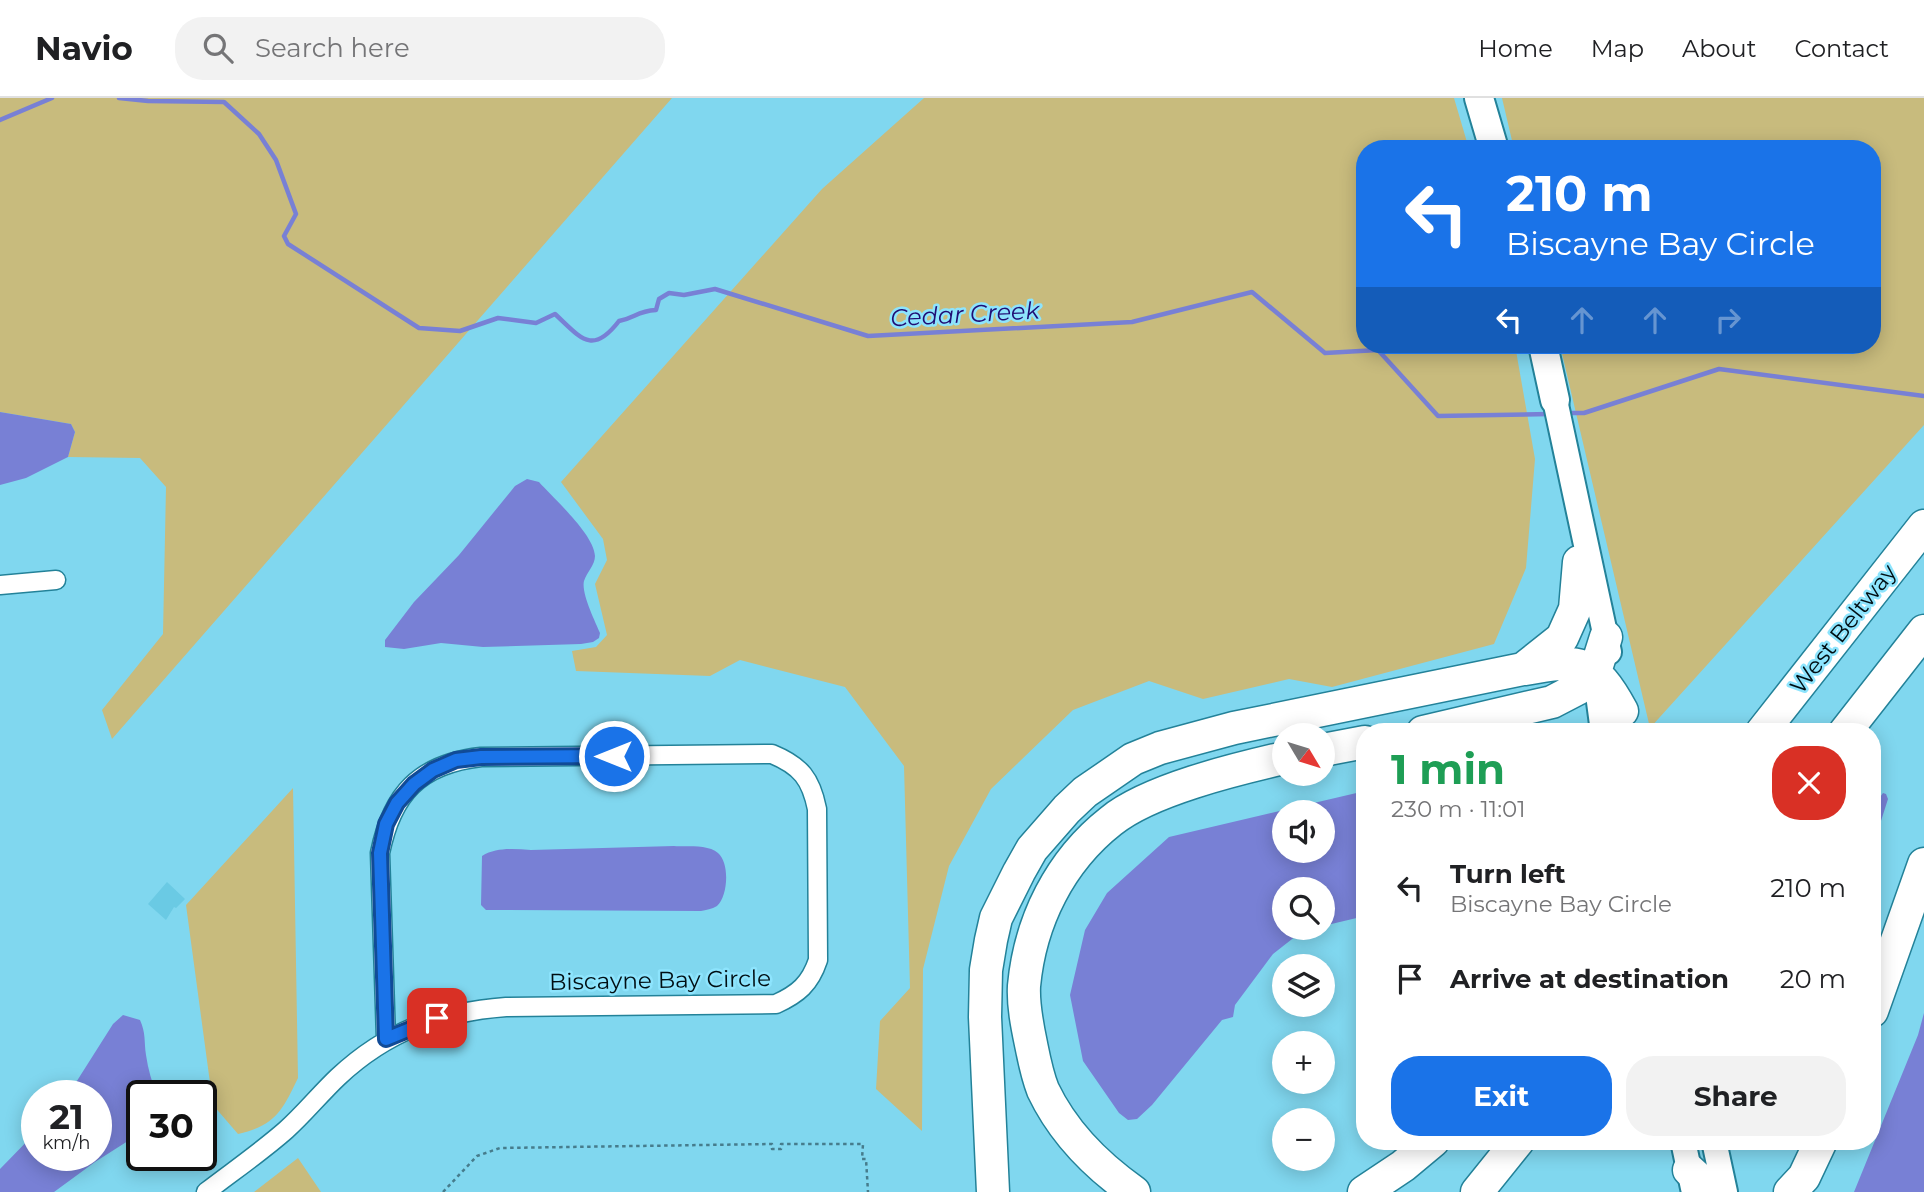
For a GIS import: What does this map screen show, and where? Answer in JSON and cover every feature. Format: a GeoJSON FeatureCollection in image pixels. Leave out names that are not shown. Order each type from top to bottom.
{"type":"FeatureCollection","features":[{"type":"Feature","properties":{"kind":"highway","name":"West Beltway"},"geometry":{"type":"LineString","coordinates":[[1769,723],[1924,526]]}},
{"type":"Feature","properties":{"kind":"highway"},"geometry":{"type":"LineString","coordinates":[[1523,669],[1562,638],[1575,609],[1579,562]]}},
{"type":"Feature","properties":{"kind":"highway"},"geometry":{"type":"LineString","coordinates":[[1851,723],[1924,631]]}},
{"type":"Feature","properties":{"kind":"highway"},"geometry":{"type":"LineString","coordinates":[[1470,723],[1552,702],[1577,689],[1595,672],[1606,637]]}},
{"type":"Feature","properties":{"kind":"highway"},"geometry":{"type":"LineString","coordinates":[[993,1192],[985,1017],[986,970],[996,918],[1032,849],[1067,808],[1086,792],[1133,759],[1160,748],[1234,728],[1554,664],[1578,663],[1595,672],[1609,686],[1617,723]]}},
{"type":"Feature","properties":{"kind":"highway"},"geometry":{"type":"LineString","coordinates":[[1335,748],[1356,744]]}},
{"type":"Feature","properties":{"kind":"highway"},"geometry":{"type":"LineString","coordinates":[[1134,1192],[1115,1179],[1075,1140],[1044,1090],[1035,1066],[1024,1006],[1024,985],[1036,928],[1056,882],[1068,864],[1112,819],[1160,795],[1240,768],[1272,761]]}},
{"type":"Feature","properties":{"kind":"highway"},"geometry":{"type":"LineString","coordinates":[[1881,986],[1924,864]]}},
{"type":"Feature","properties":{"kind":"highway"},"geometry":{"type":"LineString","coordinates":[[1364,1192],[1423,1150]]}},
{"type":"Feature","properties":{"kind":"highway"},"geometry":{"type":"LineString","coordinates":[[1394,1192],[1427,1150]]}},
{"type":"Feature","properties":{"kind":"highway"},"geometry":{"type":"LineString","coordinates":[[1477,1192],[1511,1150]]}},
{"type":"Feature","properties":{"kind":"highway"},"geometry":{"type":"LineString","coordinates":[[1790,1192],[1804,1177],[1817,1150]]}},
{"type":"Feature","properties":{"kind":"highway"},"geometry":{"type":"LineString","coordinates":[[1814,1192],[1827,1150]]}},
{"type":"Feature","properties":{"kind":"main road"},"geometry":{"type":"LineString","coordinates":[[1479,98],[1491,140]]}},
{"type":"Feature","properties":{"kind":"main road"},"geometry":{"type":"LineString","coordinates":[[1545,354],[1606,637],[1617,723]]}},
{"type":"Feature","properties":{"kind":"main road"},"geometry":{"type":"LineString","coordinates":[[1566,450],[1567,487],[1595,672]]}},
{"type":"Feature","properties":{"kind":"street"},"geometry":{"type":"LineString","coordinates":[[0,584],[56,580]]}},
{"type":"Feature","properties":{"kind":"street","name":"Biscayne Bay Circle"},"geometry":{"type":"LineString","coordinates":[[772,754],[789,761],[804,775],[813,792],[817,809],[818,960],[813,975],[794,996],[776,1004],[472,1010],[437,1018],[386,1039],[380,853],[386,824],[397,803],[414,784],[433,770],[456,760],[481,757],[772,754]]}},
{"type":"Feature","properties":{"kind":"street"},"geometry":{"type":"LineString","coordinates":[[206,1192],[286,1130],[339,1076],[386,1039]]}},
{"type":"Feature","properties":{"kind":"path"},"geometry":{"type":"LineString","coordinates":[[443,1192],[477,1156],[499,1148],[772,1144],[772,1149],[781,1149],[782,1144],[863,1144],[862,1159],[866,1159],[868,1192]]}},
{"type":"Feature","properties":{"kind":"shaded area"},"geometry":{"type":"Polygon","coordinates":[[[0,98],[672,98],[112,739],[102,710],[163,634],[166,487],[140,458],[68,457],[75,432],[71,424],[0,412],[0,98]]]}},
{"type":"Feature","properties":{"kind":"shaded area"},"geometry":{"type":"Polygon","coordinates":[[[924,98],[1454,98],[1466,140],[1356,140],[1356,354],[1517,354],[1535,459],[1526,568],[1494,644],[1332,687],[1289,679],[1203,699],[1149,681],[1073,710],[991,789],[949,866],[923,969],[922,1131],[876,1089],[880,1021],[910,988],[904,766],[845,687],[740,660],[710,676],[576,671],[572,651],[596,647],[607,635],[595,584],[607,560],[603,539],[561,482],[822,189],[924,98]]]}},
{"type":"Feature","properties":{"kind":"shaded area"},"geometry":{"type":"Polygon","coordinates":[[[1502,98],[1924,98],[1924,425],[1655,723],[1649,723],[1562,354],[1881,354],[1881,140],[1512,140],[1502,98]]]}},
{"type":"Feature","properties":{"kind":"shaded area"},"geometry":{"type":"Polygon","coordinates":[[[0,412],[71,424],[75,432],[68,457],[26,478],[0,485],[0,412]]]}},
{"type":"Feature","properties":{"kind":"shaded area"},"geometry":{"type":"Polygon","coordinates":[[[527,479],[539,482],[581,527],[593,547],[595,559],[584,586],[600,633],[599,638],[581,644],[483,647],[441,643],[404,649],[385,647],[385,640],[414,602],[459,555],[515,486],[527,479]]]}},
{"type":"Feature","properties":{"kind":"shaded area"},"geometry":{"type":"Polygon","coordinates":[[[293,788],[298,1078],[276,1115],[261,1126],[238,1134],[217,1110],[217,1080],[210,1080],[186,905],[293,788]]]}},
{"type":"Feature","properties":{"kind":"shaded area"},"geometry":{"type":"Polygon","coordinates":[[[1356,793],[1356,918],[1335,923],[1335,877],[1272,877],[1272,940],[1291,940],[1272,954],[1235,1005],[1233,1017],[1222,1020],[1152,1105],[1137,1119],[1128,1120],[1119,1113],[1083,1061],[1070,995],[1085,930],[1107,893],[1169,837],[1272,813],[1272,863],[1335,863],[1335,800],[1327,800],[1356,793]]]}},
{"type":"Feature","properties":{"kind":"shaded area"},"geometry":{"type":"Polygon","coordinates":[[[1886,794],[1888,799],[1881,821],[1881,796],[1886,794]]]}},
{"type":"Feature","properties":{"kind":"shaded area"},"geometry":{"type":"Polygon","coordinates":[[[674,846],[709,848],[722,858],[726,880],[721,901],[717,906],[701,911],[486,910],[481,905],[482,856],[494,851],[674,846]]]}},
{"type":"Feature","properties":{"kind":"shaded area"},"geometry":{"type":"Polygon","coordinates":[[[167,882],[185,899],[174,907],[166,920],[148,904],[167,882]]]}},
{"type":"Feature","properties":{"kind":"shaded area"},"geometry":{"type":"Polygon","coordinates":[[[1924,1013],[1924,1192],[1854,1192],[1871,1150],[1881,1150],[1881,1126],[1918,1035],[1924,1013]]]}},
{"type":"Feature","properties":{"kind":"shaded area"},"geometry":{"type":"Polygon","coordinates":[[[123,1015],[140,1020],[152,1080],[126,1080],[126,1142],[112,1151],[112,1080],[78,1080],[113,1024],[123,1015]]]}},
{"type":"Feature","properties":{"kind":"shaded area"},"geometry":{"type":"Polygon","coordinates":[[[21,1147],[21,1171],[83,1171],[54,1192],[0,1192],[0,1169],[21,1147]]]}},
{"type":"Feature","properties":{"kind":"shaded area"},"geometry":{"type":"Polygon","coordinates":[[[298,1158],[321,1192],[254,1192],[298,1158]]]}},
{"type":"Feature","properties":{"kind":"waterway","name":"Cedar Creek"},"geometry":{"type":"LineString","coordinates":[[0,120],[52,98]]}},
{"type":"Feature","properties":{"kind":"waterway","name":"Cedar Creek"},"geometry":{"type":"LineString","coordinates":[[119,98],[224,102],[259,134],[276,160],[296,214],[284,236],[288,244],[419,328],[460,331],[498,318],[536,323],[555,314],[580,336],[594,340],[610,332],[619,321],[656,310],[659,299],[669,293],[684,295],[715,289],[868,336],[1132,322],[1252,292],[1325,353],[1356,351]]}},
{"type":"Feature","properties":{"kind":"waterway","name":"Cedar Creek"},"geometry":{"type":"LineString","coordinates":[[1382,354],[1438,416],[1550,414]]}},
{"type":"Feature","properties":{"kind":"waterway","name":"Cedar Creek"},"geometry":{"type":"LineString","coordinates":[[1566,413],[1584,413],[1719,369],[1924,396]]}},
{"type":"Feature","properties":{"kind":"route"},"geometry":{"type":"LineString","coordinates":[[437,1018],[386,1039],[380,853],[386,824],[397,803],[414,784],[433,770],[456,760],[481,757],[614,756]]}}]}
